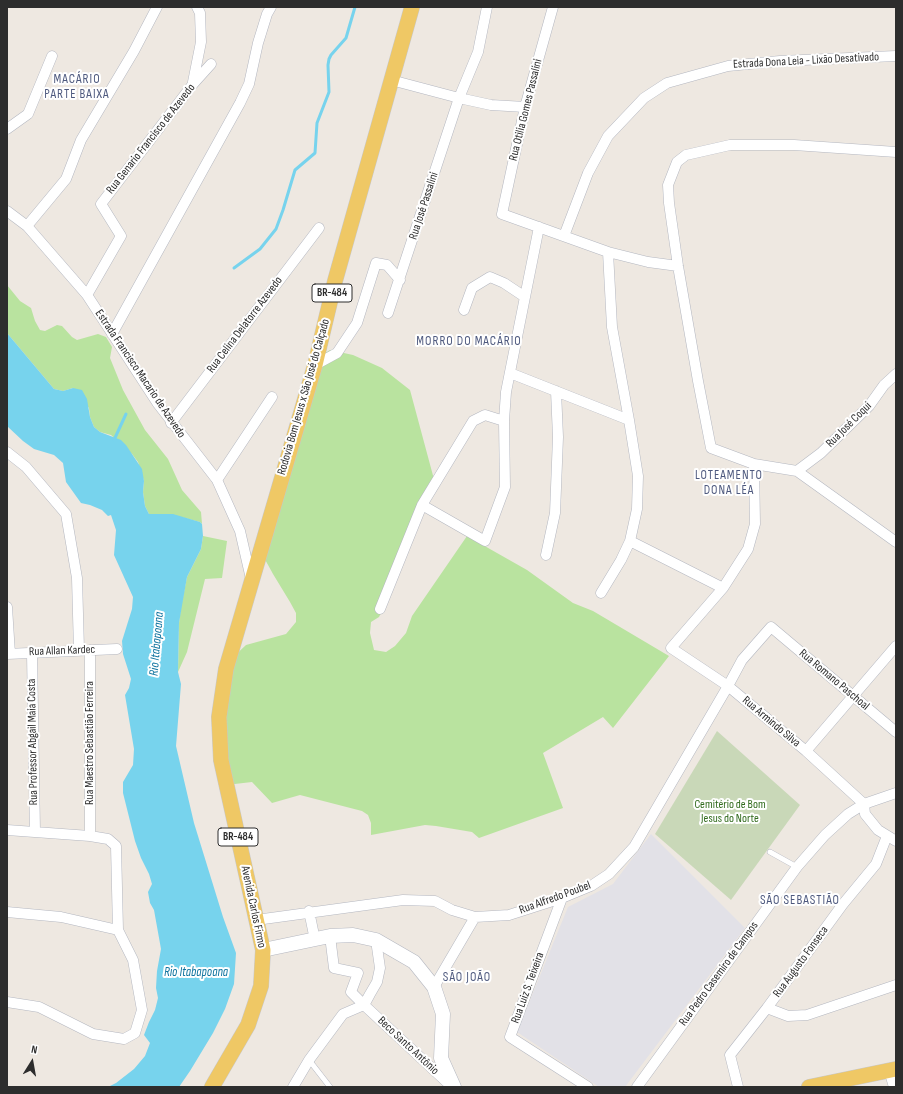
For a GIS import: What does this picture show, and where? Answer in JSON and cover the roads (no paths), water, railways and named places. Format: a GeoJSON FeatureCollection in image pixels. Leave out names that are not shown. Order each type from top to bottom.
{"type":"FeatureCollection","features":[{"type":"Feature","properties":{"kind":"main road","name":"Rodovia Bom Jesus x São José do Calçado"},"geometry":{"type":"LineString","coordinates":[[251,579],[315,364],[337,274],[412,7]]}},
{"type":"Feature","properties":{"kind":"main road","name":"Avenida Carlos Firmo"},"geometry":{"type":"LineString","coordinates":[[212,1087],[248,1025],[261,986],[263,950],[221,760],[219,717],[226,669],[251,579]]}},
{"type":"Feature","properties":{"kind":"main road"},"geometry":{"type":"LineString","coordinates":[[809,1087],[892,1070]]}},
{"type":"Feature","properties":{"kind":"street"},"geometry":{"type":"LineString","coordinates":[[27,226],[66,178],[80,140],[134,51],[157,7]]}},
{"type":"Feature","properties":{"kind":"street"},"geometry":{"type":"LineString","coordinates":[[193,84],[202,42],[200,13],[197,7]]}},
{"type":"Feature","properties":{"kind":"street"},"geometry":{"type":"LineString","coordinates":[[112,334],[240,103],[249,84],[258,43],[267,14],[271,7]]}},
{"type":"Feature","properties":{"kind":"street","name":"Rua José Passalini"},"geometry":{"type":"LineString","coordinates":[[388,313],[459,98],[478,52],[487,7]]}},
{"type":"Feature","properties":{"kind":"street","name":"Rua Otilia Gomes Passalini"},"geometry":{"type":"LineString","coordinates":[[539,227],[502,214],[525,107],[553,7]]}},
{"type":"Feature","properties":{"kind":"street"},"geometry":{"type":"LineString","coordinates":[[7,129],[28,114],[52,56]]}},
{"type":"Feature","properties":{"kind":"street","name":"Estrada Dona Leia - Lixão Desativado"},"geometry":{"type":"LineString","coordinates":[[564,236],[588,173],[608,136],[644,98],[667,83],[728,66],[780,60],[896,56]]}},
{"type":"Feature","properties":{"kind":"street","name":"Rua Genario Francisco de Azevedo"},"geometry":{"type":"LineString","coordinates":[[87,295],[121,236],[101,204],[193,84],[211,64]]}},
{"type":"Feature","properties":{"kind":"street"},"geometry":{"type":"LineString","coordinates":[[391,80],[491,105],[525,107]]}},
{"type":"Feature","properties":{"kind":"street"},"geometry":{"type":"LineString","coordinates":[[894,537],[797,471],[754,464],[711,448],[678,266],[668,185],[677,162],[686,155],[730,145],[794,145],[896,152]]}},
{"type":"Feature","properties":{"kind":"street","name":"Estrada Francisco Macario de Azevedo"},"geometry":{"type":"LineString","coordinates":[[7,211],[27,226],[87,295],[171,423],[217,480],[240,532],[251,579]]}},
{"type":"Feature","properties":{"kind":"street"},"geometry":{"type":"LineString","coordinates":[[422,504],[485,541],[505,487],[504,422],[506,392],[539,227],[608,252],[648,262],[678,266]]}},
{"type":"Feature","properties":{"kind":"street","name":"Rua Celina Delatorre Azevedo"},"geometry":{"type":"LineString","coordinates":[[171,423],[319,228]]}},
{"type":"Feature","properties":{"kind":"street"},"geometry":{"type":"LineString","coordinates":[[601,593],[621,560],[630,541],[637,509],[638,476],[612,327],[608,252]]}},
{"type":"Feature","properties":{"kind":"street"},"geometry":{"type":"LineString","coordinates":[[315,364],[337,353],[357,323],[376,263],[387,265],[400,280]]}},
{"type":"Feature","properties":{"kind":"street"},"geometry":{"type":"LineString","coordinates":[[464,310],[472,288],[490,277],[504,283],[525,297]]}},
{"type":"Feature","properties":{"kind":"street"},"geometry":{"type":"LineString","coordinates":[[510,373],[629,420]]}},
{"type":"Feature","properties":{"kind":"street","name":"Rua José Coqui"},"geometry":{"type":"LineString","coordinates":[[797,471],[821,453],[869,406],[884,385],[896,374]]}},
{"type":"Feature","properties":{"kind":"street"},"geometry":{"type":"LineString","coordinates":[[546,555],[555,513],[558,437],[556,391]]}},
{"type":"Feature","properties":{"kind":"street"},"geometry":{"type":"LineString","coordinates":[[217,480],[272,397]]}},
{"type":"Feature","properties":{"kind":"street"},"geometry":{"type":"LineString","coordinates":[[380,609],[422,504],[473,420],[485,414],[504,422]]}},
{"type":"Feature","properties":{"kind":"street"},"geometry":{"type":"LineString","coordinates":[[7,452],[26,467],[66,514],[77,578],[79,650]]}},
{"type":"Feature","properties":{"kind":"street"},"geometry":{"type":"LineString","coordinates":[[630,541],[723,588],[748,549],[755,524],[754,464]]}},
{"type":"Feature","properties":{"kind":"street","name":"Rua Armindo Silva"},"geometry":{"type":"LineString","coordinates":[[723,588],[671,648],[728,686],[806,751],[864,804]]}},
{"type":"Feature","properties":{"kind":"street"},"geometry":{"type":"LineString","coordinates":[[7,607],[8,654]]}},
{"type":"Feature","properties":{"kind":"street","name":"Rua Alfredo Poubel"},"geometry":{"type":"LineString","coordinates":[[256,920],[403,900],[435,901],[452,910],[474,917],[509,914],[562,898],[591,886],[609,874],[634,846],[742,660],[771,627]]}},
{"type":"Feature","properties":{"kind":"street","name":"Rua Romano Paschoal"},"geometry":{"type":"LineString","coordinates":[[771,627],[896,732]]}},
{"type":"Feature","properties":{"kind":"street"},"geometry":{"type":"LineString","coordinates":[[806,751],[896,646]]}},
{"type":"Feature","properties":{"kind":"street","name":"Rua Allan Kardec"},"geometry":{"type":"LineString","coordinates":[[8,654],[117,649]]}},
{"type":"Feature","properties":{"kind":"street","name":"Rua Maestro Sebastião Ferreira"},"geometry":{"type":"LineString","coordinates":[[90,650],[90,836]]}},
{"type":"Feature","properties":{"kind":"street","name":"Rua Professor Abgail Maia Costa"},"geometry":{"type":"LineString","coordinates":[[32,653],[34,832]]}},
{"type":"Feature","properties":{"kind":"street","name":"Rua Pedro Casemiro de Campos"},"geometry":{"type":"LineString","coordinates":[[637,1087],[796,867],[825,835],[848,814],[864,804],[896,793]]}},
{"type":"Feature","properties":{"kind":"street"},"geometry":{"type":"LineString","coordinates":[[864,804],[866,814],[878,830],[892,838]]}},
{"type":"Feature","properties":{"kind":"street"},"geometry":{"type":"LineString","coordinates":[[7,830],[90,836],[108,839],[116,846],[118,930],[133,960],[142,1010],[135,1033],[124,1039],[93,1034],[40,1007],[7,1002]]}},
{"type":"Feature","properties":{"kind":"street","name":"Rua Augusto Fonseca"},"geometry":{"type":"LineString","coordinates":[[738,1087],[730,1055],[767,1008],[843,904],[876,864],[892,838]]}},
{"type":"Feature","properties":{"kind":"street","name":"Rua Luiz S. Teixeira"},"geometry":{"type":"LineString","coordinates":[[562,898],[510,1037],[588,1087]]}},
{"type":"Feature","properties":{"kind":"street"},"geometry":{"type":"LineString","coordinates":[[7,912],[61,917],[118,930]]}},
{"type":"Feature","properties":{"kind":"street"},"geometry":{"type":"LineString","coordinates":[[309,912],[315,940]]}},
{"type":"Feature","properties":{"kind":"street"},"geometry":{"type":"LineString","coordinates":[[434,987],[474,917]]}},
{"type":"Feature","properties":{"kind":"street"},"geometry":{"type":"LineString","coordinates":[[263,950],[330,936],[353,935],[376,940],[414,962],[434,987],[442,1014],[441,1058],[453,1087]]}},
{"type":"Feature","properties":{"kind":"street","name":"Beco Santo Antônio"},"geometry":{"type":"LineString","coordinates":[[330,936],[334,968],[358,974],[351,992],[453,1087]]}},
{"type":"Feature","properties":{"kind":"street"},"geometry":{"type":"LineString","coordinates":[[293,1087],[309,1060],[343,1014],[364,1005],[377,982],[380,968],[376,940]]}},
{"type":"Feature","properties":{"kind":"street","name":"Rua Augusto Fonseca"},"geometry":{"type":"LineString","coordinates":[[767,1008],[788,1016],[807,1015],[896,985]]}},
{"type":"Feature","properties":{"kind":"street"},"geometry":{"type":"LineString","coordinates":[[892,1070],[894,1087]]}},
{"type":"Feature","properties":{"kind":"lane"},"geometry":{"type":"LineString","coordinates":[[770,852],[796,867]]}},
{"type":"Feature","properties":{"kind":"lane"},"geometry":{"type":"LineString","coordinates":[[309,1060],[330,1087]]}},
{"type":"Feature","properties":{"kind":"water","name":"Rio Itabapoana"},"geometry":{"type":"Polygon","coordinates":[[[7,333],[54,389],[63,391],[73,388],[82,390],[87,399],[90,417],[94,427],[100,432],[121,440],[126,445],[142,469],[145,506],[149,514],[173,514],[200,522],[202,524],[203,536],[201,549],[187,577],[179,623],[178,672],[181,684],[176,746],[194,823],[223,917],[236,953],[234,984],[225,1009],[213,1033],[179,1087],[108,1087],[116,1083],[134,1069],[145,1056],[150,1043],[144,1035],[155,1010],[158,998],[156,988],[157,971],[161,949],[154,910],[150,903],[148,892],[152,884],[135,841],[123,793],[123,782],[133,765],[134,749],[125,695],[129,688],[131,679],[123,654],[122,641],[132,609],[133,597],[114,555],[116,530],[111,515],[108,516],[102,510],[81,503],[66,482],[63,463],[54,455],[34,449],[7,426],[7,333]]]}},
{"type":"Feature","properties":{"kind":"waterway"},"geometry":{"type":"LineString","coordinates":[[234,268],[260,249],[276,229],[295,170],[315,153],[317,123],[329,92],[329,59],[346,38],[355,7]]}},
{"type":"Feature","properties":{"kind":"waterway"},"geometry":{"type":"LineString","coordinates":[[114,440],[126,414]]}},
{"type":"Feature","properties":{"kind":"district","name":"MACÁRIO PARTE BAIXA"},"geometry":{"type":"Point","coordinates":[77,88]}},
{"type":"Feature","properties":{"kind":"district","name":"MORRO DO MACÁRIO"},"geometry":{"type":"Point","coordinates":[469,342]}},
{"type":"Feature","properties":{"kind":"district","name":"LOTEAMENTO DONA LÉA"},"geometry":{"type":"Point","coordinates":[729,484]}},
{"type":"Feature","properties":{"kind":"district","name":"SÃO SEBASTIÃO"},"geometry":{"type":"Point","coordinates":[800,901]}},
{"type":"Feature","properties":{"kind":"district","name":"SÃO JOÃO"},"geometry":{"type":"Point","coordinates":[467,978]}},
{"type":"Feature","properties":{"kind":"park label","name":"Cemitério de Bom Jesus do Norte"},"geometry":{"type":"Point","coordinates":[730,812]}}]}
